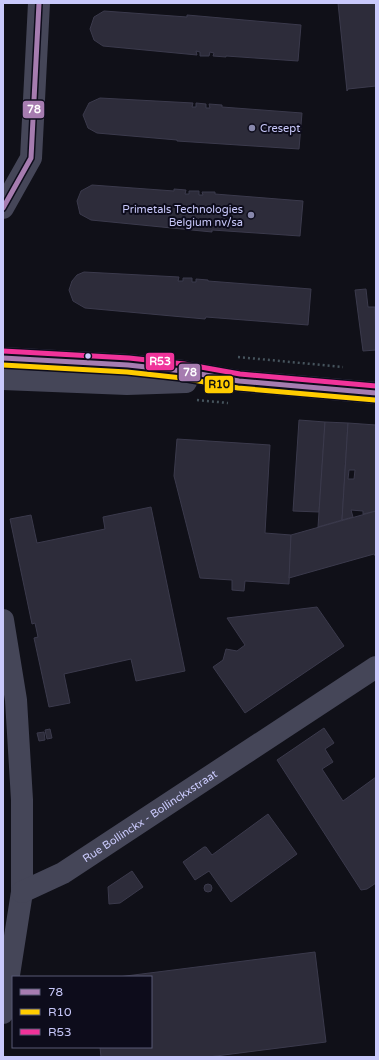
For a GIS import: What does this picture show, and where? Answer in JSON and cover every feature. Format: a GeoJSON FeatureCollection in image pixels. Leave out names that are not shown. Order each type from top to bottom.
{"type":"FeatureCollection","features":[{"type":"Feature","properties":{"kind":"street"},"geometry":{"type":"LineString","coordinates":[[3,208],[31,158],[39,3]]}},
{"type":"Feature","properties":{"kind":"street"},"geometry":{"type":"LineString","coordinates":[[3,358],[128,365],[183,371],[239,380],[376,393]]}},
{"type":"Feature","properties":{"kind":"street"},"geometry":{"type":"LineString","coordinates":[[3,380],[128,384],[239,380]]}},
{"type":"Feature","properties":{"kind":"street"},"geometry":{"type":"LineString","coordinates":[[3,620],[16,700],[22,800],[22,892],[3,1013]]}},
{"type":"Feature","properties":{"kind":"street","name":"Rue Bollinckx - Bollinckxstraat"},"geometry":{"type":"LineString","coordinates":[[22,892],[63,873],[376,667]]}},
{"type":"Feature","properties":{"kind":"building"},"geometry":{"type":"Polygon","coordinates":[[[338,3],[376,3],[376,86],[348,89],[347,91],[338,3]]]}},
{"type":"Feature","properties":{"kind":"building"},"geometry":{"type":"Polygon","coordinates":[[[104,11],[187,17],[187,15],[301,25],[298,61],[213,56],[214,53],[210,52],[209,56],[200,56],[200,52],[196,51],[197,55],[103,46],[94,40],[90,29],[94,17],[104,11]]]}},
{"type":"Feature","properties":{"kind":"building"},"geometry":{"type":"Polygon","coordinates":[[[100,98],[193,103],[192,107],[196,107],[196,103],[206,104],[206,108],[210,108],[209,104],[222,105],[222,107],[302,113],[299,149],[177,141],[97,133],[88,128],[83,115],[89,103],[100,98]]]}},
{"type":"Feature","properties":{"kind":"building"},"geometry":{"type":"Polygon","coordinates":[[[92,185],[174,191],[174,189],[186,190],[185,194],[189,194],[189,191],[199,191],[199,195],[203,195],[202,192],[215,192],[215,194],[303,201],[300,236],[212,230],[212,232],[91,220],[80,214],[77,201],[81,191],[92,185]]]}},
{"type":"Feature","properties":{"kind":"building"},"geometry":{"type":"Polygon","coordinates":[[[84,272],[179,277],[178,281],[183,281],[183,278],[192,278],[192,282],[196,282],[196,279],[311,289],[308,325],[206,317],[205,319],[85,308],[73,301],[69,290],[72,281],[77,275],[84,272]]]}},
{"type":"Feature","properties":{"kind":"building"},"geometry":{"type":"Polygon","coordinates":[[[366,289],[368,307],[375,307],[376,350],[363,351],[355,290],[366,289]]]}},
{"type":"Feature","properties":{"kind":"building"},"geometry":{"type":"Polygon","coordinates":[[[299,420],[325,422],[319,512],[293,511],[299,420]]]}},
{"type":"Feature","properties":{"kind":"building"},"geometry":{"type":"Polygon","coordinates":[[[325,422],[348,423],[342,520],[318,527],[325,422]]]}},
{"type":"Feature","properties":{"kind":"building"},"geometry":{"type":"Polygon","coordinates":[[[348,423],[376,425],[376,511],[363,514],[363,511],[351,510],[353,517],[342,520],[348,423]],[[349,470],[348,479],[354,479],[355,470],[349,470]]]}},
{"type":"Feature","properties":{"kind":"building"},"geometry":{"type":"Polygon","coordinates":[[[177,439],[270,445],[265,533],[291,535],[289,584],[245,581],[244,591],[232,590],[232,580],[200,578],[174,476],[177,439]]]}},
{"type":"Feature","properties":{"kind":"building"},"geometry":{"type":"Polygon","coordinates":[[[151,507],[185,671],[136,681],[131,659],[64,674],[70,703],[49,707],[34,638],[38,637],[35,623],[32,624],[10,519],[31,515],[37,543],[105,529],[103,517],[151,507]]]}},
{"type":"Feature","properties":{"kind":"building"},"geometry":{"type":"Polygon","coordinates":[[[376,511],[376,557],[374,554],[289,578],[291,535],[376,511]]]}},
{"type":"Feature","properties":{"kind":"building"},"geometry":{"type":"Polygon","coordinates":[[[317,607],[344,646],[245,713],[213,667],[223,660],[226,649],[237,651],[245,645],[227,618],[317,607]]]}},
{"type":"Feature","properties":{"kind":"building"},"geometry":{"type":"Polygon","coordinates":[[[324,728],[334,743],[325,749],[333,762],[322,769],[343,801],[376,777],[376,883],[367,889],[361,890],[277,760],[324,728]]]}},
{"type":"Feature","properties":{"kind":"building"},"geometry":{"type":"Polygon","coordinates":[[[50,729],[52,738],[47,739],[45,730],[50,729]]]}},
{"type":"Feature","properties":{"kind":"building"},"geometry":{"type":"Polygon","coordinates":[[[44,732],[45,740],[39,741],[37,733],[44,732]]]}},
{"type":"Feature","properties":{"kind":"building"},"geometry":{"type":"Polygon","coordinates":[[[268,814],[297,854],[231,902],[209,871],[195,880],[183,862],[204,847],[206,847],[212,855],[268,814]]]}},
{"type":"Feature","properties":{"kind":"building"},"geometry":{"type":"Polygon","coordinates":[[[132,871],[143,887],[120,903],[109,904],[108,887],[132,871]]]}},
{"type":"Feature","properties":{"kind":"building"},"geometry":{"type":"Polygon","coordinates":[[[206,884],[210,884],[212,888],[210,892],[206,892],[204,890],[204,886],[206,884]]]}},
{"type":"Feature","properties":{"kind":"building"},"geometry":{"type":"Polygon","coordinates":[[[315,952],[326,1042],[208,1057],[101,1057],[100,1048],[152,1048],[152,976],[126,976],[315,952]]]}},
{"type":"Feature","properties":{"kind":"transit line","name":"78"},"geometry":{"type":"LineString","coordinates":[[3,208],[31,158],[39,3]]}},
{"type":"Feature","properties":{"kind":"transit line","name":"R53"},"geometry":{"type":"LineString","coordinates":[[3,351],[129,358],[184,364],[240,374],[376,386]]}},
{"type":"Feature","properties":{"kind":"transit line","name":"78"},"geometry":{"type":"LineString","coordinates":[[3,358],[128,365],[183,371],[239,381],[376,393]]}},
{"type":"Feature","properties":{"kind":"transit line","name":"R10"},"geometry":{"type":"LineString","coordinates":[[3,365],[127,372],[182,378],[238,388],[375,400]]}},
{"type":"Feature","properties":{"kind":"place","name":"Cresept"},"geometry":{"type":"Point","coordinates":[252,128]}},
{"type":"Feature","properties":{"kind":"place","name":"Primetals Technologies Belgium nv/sa"},"geometry":{"type":"Point","coordinates":[251,215]}}]}
